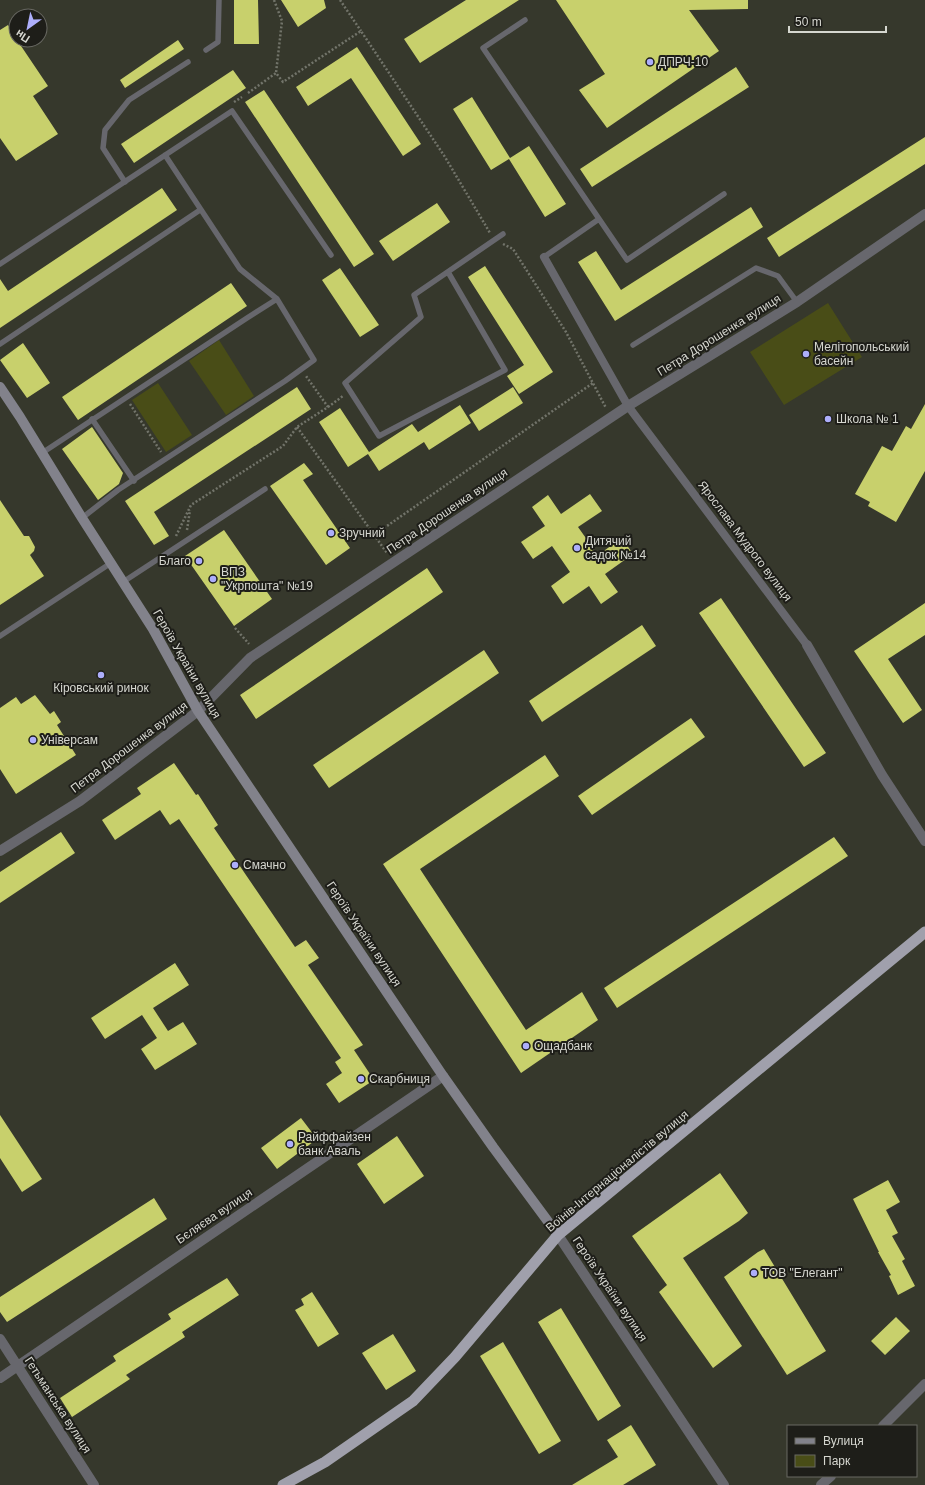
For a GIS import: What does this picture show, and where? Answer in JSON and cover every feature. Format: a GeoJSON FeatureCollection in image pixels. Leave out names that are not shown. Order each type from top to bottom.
{"type":"FeatureCollection","features":[{"type":"Feature","properties":{"kind":"highway","name":"Воїнів-Інтернаціоналістів вулиця"},"geometry":{"type":"LineString","coordinates":[[283,1485],[324,1462],[413,1402],[455,1357],[558,1235],[925,932]]}},
{"type":"Feature","properties":{"kind":"main road","name":"Героїв України вулиця"},"geometry":{"type":"LineString","coordinates":[[0,387],[153,628],[198,711],[443,1076],[558,1235]]}},
{"type":"Feature","properties":{"kind":"street","name":"Петра Дорошенка вулиця"},"geometry":{"type":"LineString","coordinates":[[0,851],[80,801],[198,711],[250,658],[628,406],[797,302],[925,214]]}},
{"type":"Feature","properties":{"kind":"street","name":"Ярослава Мудрого вулиця"},"geometry":{"type":"LineString","coordinates":[[544,257],[628,406],[807,645],[882,775],[925,841]]}},
{"type":"Feature","properties":{"kind":"street","name":"Бєляєва вулиця"},"geometry":{"type":"LineString","coordinates":[[0,1378],[443,1076]]}},
{"type":"Feature","properties":{"kind":"street","name":"Героїв України вулиця"},"geometry":{"type":"LineString","coordinates":[[558,1235],[724,1485]]}},
{"type":"Feature","properties":{"kind":"street","name":"Гетьманська вулиця"},"geometry":{"type":"LineString","coordinates":[[0,1339],[94,1485]]}},
{"type":"Feature","properties":{"kind":"street"},"geometry":{"type":"LineString","coordinates":[[884,1425],[925,1384]]}},
{"type":"Feature","properties":{"kind":"street"},"geometry":{"type":"LineString","coordinates":[[822,1485],[830,1477]]}},
{"type":"Feature","properties":{"kind":"lane"},"geometry":{"type":"LineString","coordinates":[[206,50],[218,42],[219,0]]}},
{"type":"Feature","properties":{"kind":"lane"},"geometry":{"type":"LineString","coordinates":[[525,20],[483,48],[626,260],[724,194]]}},
{"type":"Feature","properties":{"kind":"lane"},"geometry":{"type":"LineString","coordinates":[[125,182],[103,148],[105,130],[129,100],[188,62]]}},
{"type":"Feature","properties":{"kind":"lane"},"geometry":{"type":"LineString","coordinates":[[0,263],[232,111],[331,255]]}},
{"type":"Feature","properties":{"kind":"lane"},"geometry":{"type":"LineString","coordinates":[[82,518],[118,490],[134,481],[314,360],[277,299],[240,269],[165,155]]}},
{"type":"Feature","properties":{"kind":"lane"},"geometry":{"type":"LineString","coordinates":[[0,344],[200,210]]}},
{"type":"Feature","properties":{"kind":"lane"},"geometry":{"type":"LineString","coordinates":[[544,257],[599,219]]}},
{"type":"Feature","properties":{"kind":"lane"},"geometry":{"type":"LineString","coordinates":[[448,272],[505,370],[379,436],[344,383],[421,317],[414,295],[503,234]]}},
{"type":"Feature","properties":{"kind":"lane"},"geometry":{"type":"LineString","coordinates":[[633,345],[756,268],[778,276],[797,302]]}},
{"type":"Feature","properties":{"kind":"lane"},"geometry":{"type":"LineString","coordinates":[[42,453],[277,299]]}},
{"type":"Feature","properties":{"kind":"lane"},"geometry":{"type":"LineString","coordinates":[[92,419],[134,481]]}},
{"type":"Feature","properties":{"kind":"lane"},"geometry":{"type":"LineString","coordinates":[[123,582],[265,490]]}},
{"type":"Feature","properties":{"kind":"lane"},"geometry":{"type":"LineString","coordinates":[[0,636],[111,563]]}},
{"type":"Feature","properties":{"kind":"path"},"geometry":{"type":"LineString","coordinates":[[274,0],[282,21],[276,73],[283,82],[361,31]]}},
{"type":"Feature","properties":{"kind":"path"},"geometry":{"type":"LineString","coordinates":[[340,0],[445,157],[495,239]]}},
{"type":"Feature","properties":{"kind":"path"},"geometry":{"type":"LineString","coordinates":[[248,93],[276,73]]}},
{"type":"Feature","properties":{"kind":"path"},"geometry":{"type":"LineString","coordinates":[[513,249],[566,332],[606,408]]}},
{"type":"Feature","properties":{"kind":"path"},"geometry":{"type":"LineString","coordinates":[[301,370],[328,407]]}},
{"type":"Feature","properties":{"kind":"path"},"geometry":{"type":"LineString","coordinates":[[374,535],[593,383]]}},
{"type":"Feature","properties":{"kind":"path"},"geometry":{"type":"LineString","coordinates":[[170,540],[176,536],[191,505],[283,446],[298,427],[350,391]]}},
{"type":"Feature","properties":{"kind":"path"},"geometry":{"type":"LineString","coordinates":[[126,397],[165,460]]}},
{"type":"Feature","properties":{"kind":"path"},"geometry":{"type":"LineString","coordinates":[[298,427],[387,553]]}},
{"type":"Feature","properties":{"kind":"path"},"geometry":{"type":"LineString","coordinates":[[235,628],[248,644]]}},
{"type":"Feature","properties":{"kind":"green space","name":"Мелітопольський басейн"},"geometry":{"type":"Polygon","coordinates":[[[828,303],[862,357],[784,405],[750,352],[828,303]]]}},
{"type":"Feature","properties":{"kind":"green space"},"geometry":{"type":"Polygon","coordinates":[[[219,340],[254,396],[226,415],[189,361],[219,340]]]}},
{"type":"Feature","properties":{"kind":"green space"},"geometry":{"type":"Polygon","coordinates":[[[158,383],[192,435],[166,452],[132,400],[158,383]]]}},
{"type":"Feature","properties":{"kind":"building"},"geometry":{"type":"Polygon","coordinates":[[[234,0],[258,0],[259,44],[234,44],[234,0]]]}},
{"type":"Feature","properties":{"kind":"building"},"geometry":{"type":"Polygon","coordinates":[[[281,0],[324,0],[326,8],[298,27],[281,0]]]}},
{"type":"Feature","properties":{"kind":"building"},"geometry":{"type":"Polygon","coordinates":[[[466,0],[519,0],[420,63],[404,39],[466,0]]]}},
{"type":"Feature","properties":{"kind":"building","name":"ДПРЧ-10"},"geometry":{"type":"Polygon","coordinates":[[[556,0],[748,0],[748,9],[689,10],[719,51],[607,128],[579,90],[605,74],[556,0]]]}},
{"type":"Feature","properties":{"kind":"building"},"geometry":{"type":"Polygon","coordinates":[[[8,25],[8,48],[22,48],[48,86],[33,96],[58,134],[16,161],[0,138],[0,30],[8,25]]]}},
{"type":"Feature","properties":{"kind":"building"},"geometry":{"type":"Polygon","coordinates":[[[178,40],[184,49],[125,88],[120,80],[178,40]]]}},
{"type":"Feature","properties":{"kind":"building"},"geometry":{"type":"Polygon","coordinates":[[[357,47],[421,144],[403,156],[351,78],[308,106],[296,87],[357,47]]]}},
{"type":"Feature","properties":{"kind":"building"},"geometry":{"type":"Polygon","coordinates":[[[736,67],[749,87],[592,187],[580,169],[736,67]]]}},
{"type":"Feature","properties":{"kind":"building"},"geometry":{"type":"Polygon","coordinates":[[[233,70],[246,88],[134,163],[121,144],[233,70]]]}},
{"type":"Feature","properties":{"kind":"building"},"geometry":{"type":"Polygon","coordinates":[[[264,90],[374,254],[354,267],[245,102],[264,90]]]}},
{"type":"Feature","properties":{"kind":"building"},"geometry":{"type":"Polygon","coordinates":[[[472,97],[510,158],[529,146],[566,204],[545,217],[509,159],[491,170],[453,109],[472,97]]]}},
{"type":"Feature","properties":{"kind":"building"},"geometry":{"type":"Polygon","coordinates":[[[925,137],[925,164],[779,257],[767,238],[925,137]]]}},
{"type":"Feature","properties":{"kind":"building"},"geometry":{"type":"Polygon","coordinates":[[[162,188],[177,210],[0,328],[0,279],[8,291],[162,188]]]}},
{"type":"Feature","properties":{"kind":"building"},"geometry":{"type":"Polygon","coordinates":[[[437,203],[450,222],[393,261],[379,241],[437,203]]]}},
{"type":"Feature","properties":{"kind":"building"},"geometry":{"type":"Polygon","coordinates":[[[751,207],[763,227],[615,321],[578,262],[596,251],[621,290],[751,207]]]}},
{"type":"Feature","properties":{"kind":"building"},"geometry":{"type":"Polygon","coordinates":[[[485,266],[553,372],[519,394],[507,376],[524,365],[468,277],[485,266]]]}},
{"type":"Feature","properties":{"kind":"building"},"geometry":{"type":"Polygon","coordinates":[[[340,268],[379,325],[360,337],[322,280],[340,268]]]}},
{"type":"Feature","properties":{"kind":"building"},"geometry":{"type":"Polygon","coordinates":[[[231,283],[247,306],[78,420],[62,397],[231,283]]]}},
{"type":"Feature","properties":{"kind":"building"},"geometry":{"type":"Polygon","coordinates":[[[23,343],[50,383],[27,398],[0,360],[23,343]]]}},
{"type":"Feature","properties":{"kind":"building"},"geometry":{"type":"Polygon","coordinates":[[[297,387],[311,409],[154,512],[169,536],[154,545],[125,501],[297,387]]]}},
{"type":"Feature","properties":{"kind":"building"},"geometry":{"type":"Polygon","coordinates":[[[513,387],[523,403],[479,431],[469,415],[513,387]]]}},
{"type":"Feature","properties":{"kind":"building"},"geometry":{"type":"Polygon","coordinates":[[[925,404],[925,471],[896,522],[868,506],[870,502],[855,494],[882,446],[892,451],[906,426],[911,429],[925,404]]]}},
{"type":"Feature","properties":{"kind":"building"},"geometry":{"type":"Polygon","coordinates":[[[460,405],[471,423],[429,450],[424,442],[379,471],[368,454],[348,467],[319,422],[340,408],[369,452],[412,424],[418,432],[460,405]]]}},
{"type":"Feature","properties":{"kind":"building"},"geometry":{"type":"Polygon","coordinates":[[[92,427],[123,473],[119,484],[98,500],[62,449],[92,427]]]}},
{"type":"Feature","properties":{"kind":"building"},"geometry":{"type":"Polygon","coordinates":[[[304,463],[313,474],[303,480],[350,548],[326,565],[270,486],[304,463]]]}},
{"type":"Feature","properties":{"kind":"building","name":"Дитячий садок №14"},"geometry":{"type":"Polygon","coordinates":[[[590,494],[602,511],[578,527],[598,555],[622,538],[633,554],[605,574],[618,592],[601,604],[589,586],[563,604],[551,586],[570,572],[552,546],[533,559],[521,542],[545,526],[532,507],[548,495],[561,514],[590,494]]]}},
{"type":"Feature","properties":{"kind":"building"},"geometry":{"type":"Polygon","coordinates":[[[0,500],[24,536],[29,536],[35,547],[34,551],[30,555],[44,576],[0,605],[0,500]]]}},
{"type":"Feature","properties":{"kind":"building"},"geometry":{"type":"Polygon","coordinates":[[[224,530],[272,599],[234,626],[185,556],[224,530]]]}},
{"type":"Feature","properties":{"kind":"building"},"geometry":{"type":"Polygon","coordinates":[[[427,568],[443,592],[256,719],[240,695],[427,568]]]}},
{"type":"Feature","properties":{"kind":"building"},"geometry":{"type":"Polygon","coordinates":[[[721,598],[826,753],[804,767],[699,613],[721,598]]]}},
{"type":"Feature","properties":{"kind":"building"},"geometry":{"type":"Polygon","coordinates":[[[925,603],[925,635],[888,659],[922,710],[903,723],[854,651],[925,603]]]}},
{"type":"Feature","properties":{"kind":"building"},"geometry":{"type":"Polygon","coordinates":[[[642,625],[656,646],[542,722],[529,701],[642,625]]]}},
{"type":"Feature","properties":{"kind":"building"},"geometry":{"type":"Polygon","coordinates":[[[484,650],[499,673],[329,788],[313,765],[484,650]]]}},
{"type":"Feature","properties":{"kind":"building","name":"Універсам"},"geometry":{"type":"Polygon","coordinates":[[[35,695],[50,714],[54,711],[61,722],[57,725],[76,755],[16,794],[0,769],[0,708],[16,697],[21,704],[35,695]]]}},
{"type":"Feature","properties":{"kind":"building"},"geometry":{"type":"Polygon","coordinates":[[[691,718],[705,737],[592,815],[578,796],[691,718]]]}},
{"type":"Feature","properties":{"kind":"building"},"geometry":{"type":"Polygon","coordinates":[[[545,755],[559,776],[420,869],[526,1030],[582,992],[598,1020],[521,1073],[383,864],[545,755]]]}},
{"type":"Feature","properties":{"kind":"building"},"geometry":{"type":"Polygon","coordinates":[[[174,763],[196,795],[198,794],[218,825],[214,828],[295,947],[306,940],[319,958],[308,965],[363,1045],[354,1050],[374,1080],[339,1103],[326,1084],[342,1073],[335,1062],[341,1058],[179,819],[170,825],[160,810],[115,840],[102,820],[141,794],[137,788],[174,763]]]}},
{"type":"Feature","properties":{"kind":"building"},"geometry":{"type":"Polygon","coordinates":[[[61,832],[75,853],[0,903],[0,872],[61,832]]]}},
{"type":"Feature","properties":{"kind":"building"},"geometry":{"type":"Polygon","coordinates":[[[834,837],[848,856],[617,1008],[604,988],[834,837]]]}},
{"type":"Feature","properties":{"kind":"building"},"geometry":{"type":"Polygon","coordinates":[[[175,963],[189,985],[153,1008],[168,1031],[183,1022],[197,1044],[155,1070],[141,1049],[157,1038],[142,1015],[105,1039],[91,1018],[175,963]]]}},
{"type":"Feature","properties":{"kind":"building"},"geometry":{"type":"Polygon","coordinates":[[[0,1115],[42,1179],[22,1192],[0,1158],[0,1115]]]}},
{"type":"Feature","properties":{"kind":"building"},"geometry":{"type":"Polygon","coordinates":[[[301,1118],[317,1139],[277,1169],[261,1148],[301,1118]]]}},
{"type":"Feature","properties":{"kind":"building"},"geometry":{"type":"Polygon","coordinates":[[[397,1136],[424,1176],[384,1204],[357,1164],[397,1136]]]}},
{"type":"Feature","properties":{"kind":"building"},"geometry":{"type":"Polygon","coordinates":[[[720,1173],[748,1213],[739,1221],[683,1258],[742,1346],[713,1368],[659,1292],[667,1285],[632,1236],[720,1173]]]}},
{"type":"Feature","properties":{"kind":"building"},"geometry":{"type":"Polygon","coordinates":[[[888,1180],[900,1202],[886,1210],[898,1233],[892,1236],[905,1259],[902,1261],[915,1286],[898,1295],[889,1276],[891,1275],[878,1252],[853,1199],[888,1180]]]}},
{"type":"Feature","properties":{"kind":"building"},"geometry":{"type":"Polygon","coordinates":[[[154,1198],[167,1219],[7,1322],[0,1312],[0,1297],[154,1198]]]}},
{"type":"Feature","properties":{"kind":"building"},"geometry":{"type":"Polygon","coordinates":[[[764,1249],[826,1351],[787,1375],[724,1277],[764,1249]]]}},
{"type":"Feature","properties":{"kind":"building"},"geometry":{"type":"Polygon","coordinates":[[[227,1278],[239,1295],[182,1332],[185,1337],[126,1375],[130,1379],[72,1417],[60,1398],[116,1361],[113,1356],[171,1319],[168,1314],[227,1278]]]}},
{"type":"Feature","properties":{"kind":"building"},"geometry":{"type":"Polygon","coordinates":[[[312,1292],[339,1334],[318,1347],[295,1310],[304,1305],[301,1299],[312,1292]]]}},
{"type":"Feature","properties":{"kind":"building"},"geometry":{"type":"Polygon","coordinates":[[[561,1308],[621,1406],[598,1421],[538,1322],[561,1308]]]}},
{"type":"Feature","properties":{"kind":"building"},"geometry":{"type":"Polygon","coordinates":[[[896,1317],[910,1331],[885,1355],[871,1341],[896,1317]]]}},
{"type":"Feature","properties":{"kind":"building"},"geometry":{"type":"Polygon","coordinates":[[[393,1334],[416,1371],[386,1390],[362,1353],[393,1334]]]}},
{"type":"Feature","properties":{"kind":"building"},"geometry":{"type":"Polygon","coordinates":[[[503,1342],[561,1441],[539,1454],[480,1356],[503,1342]]]}},
{"type":"Feature","properties":{"kind":"building"},"geometry":{"type":"Polygon","coordinates":[[[631,1425],[656,1465],[623,1485],[572,1485],[618,1457],[607,1440],[631,1425]]]}},
{"type":"Feature","properties":{"kind":"place","name":"ДПРЧ-10"},"geometry":{"type":"Point","coordinates":[650,62]}},
{"type":"Feature","properties":{"kind":"place","name":"Мелітопольський басейн"},"geometry":{"type":"Point","coordinates":[806,354]}},
{"type":"Feature","properties":{"kind":"place","name":"Школа № 1"},"geometry":{"type":"Point","coordinates":[828,419]}},
{"type":"Feature","properties":{"kind":"place","name":"Зручний"},"geometry":{"type":"Point","coordinates":[331,533]}},
{"type":"Feature","properties":{"kind":"place","name":"Дитячий садок №14"},"geometry":{"type":"Point","coordinates":[577,548]}},
{"type":"Feature","properties":{"kind":"place","name":"Благо"},"geometry":{"type":"Point","coordinates":[199,561]}},
{"type":"Feature","properties":{"kind":"place","name":"ВПЗ \"Укрпошта\" №19"},"geometry":{"type":"Point","coordinates":[213,579]}},
{"type":"Feature","properties":{"kind":"place","name":"Кіровський ринок"},"geometry":{"type":"Point","coordinates":[101,675]}},
{"type":"Feature","properties":{"kind":"place","name":"Універсам"},"geometry":{"type":"Point","coordinates":[33,740]}},
{"type":"Feature","properties":{"kind":"place","name":"Смачно"},"geometry":{"type":"Point","coordinates":[235,865]}},
{"type":"Feature","properties":{"kind":"place","name":"Ощадбанк"},"geometry":{"type":"Point","coordinates":[526,1046]}},
{"type":"Feature","properties":{"kind":"place","name":"Скарбниця"},"geometry":{"type":"Point","coordinates":[361,1079]}},
{"type":"Feature","properties":{"kind":"place","name":"Райффайзен банк Аваль"},"geometry":{"type":"Point","coordinates":[290,1144]}},
{"type":"Feature","properties":{"kind":"place","name":"ТОВ \"Елегант\""},"geometry":{"type":"Point","coordinates":[754,1273]}}]}
